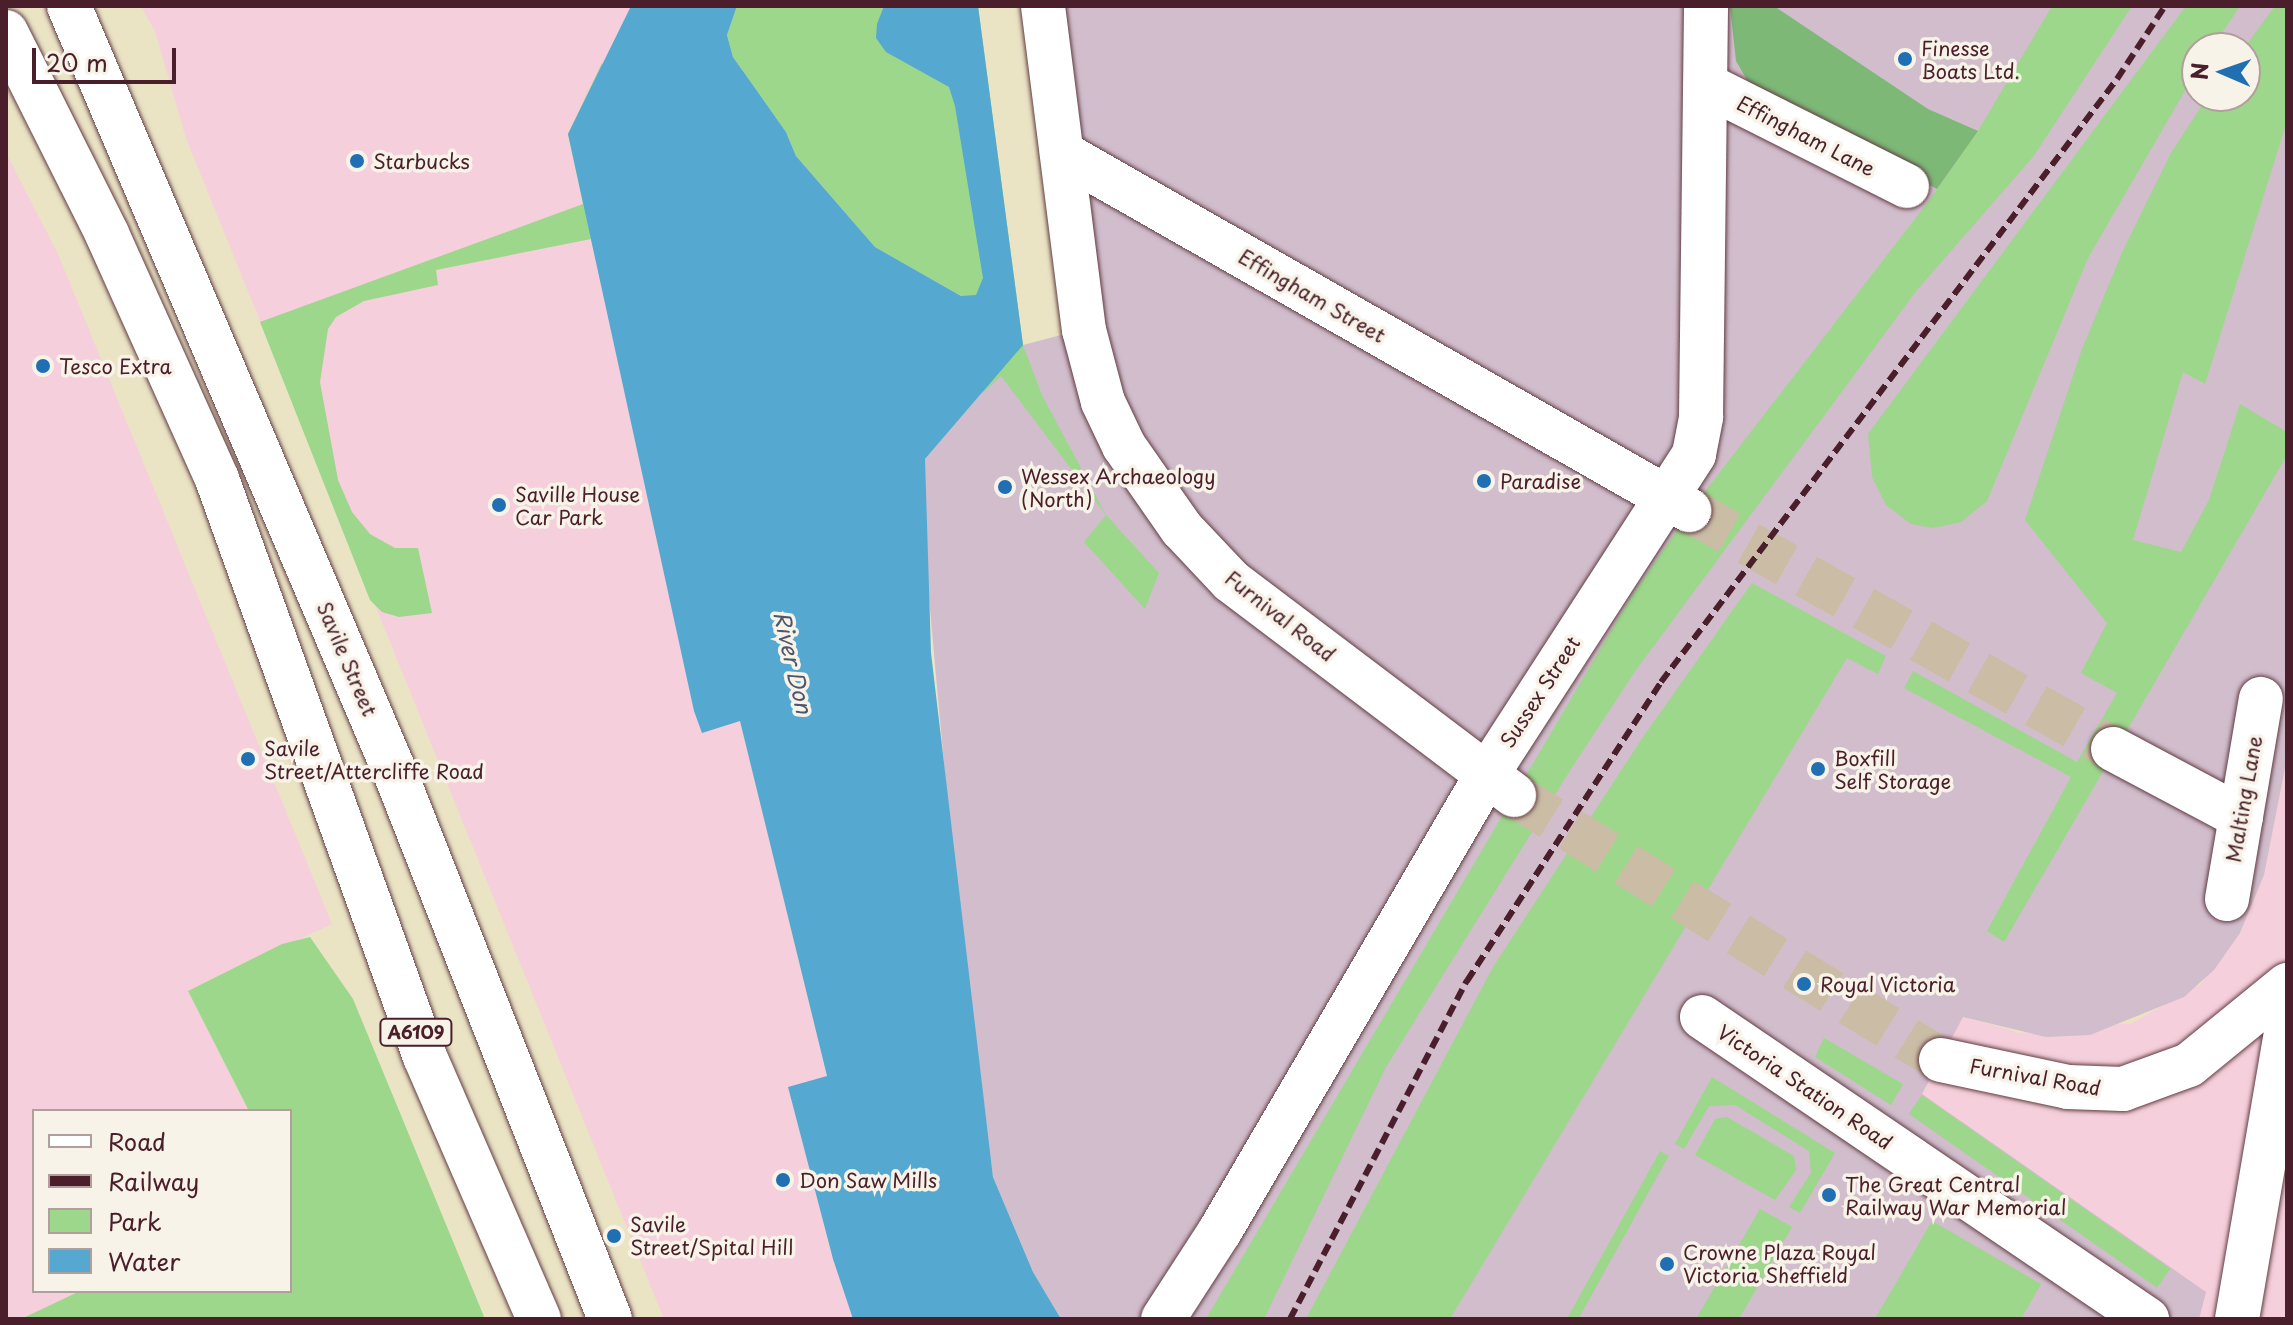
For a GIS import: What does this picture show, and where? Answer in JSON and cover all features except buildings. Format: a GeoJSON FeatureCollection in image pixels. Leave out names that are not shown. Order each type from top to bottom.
{"type":"FeatureCollection","features":[{"type":"Feature","properties":{"kind":"main road","name":"Savile Street"},"geometry":{"type":"LineString","coordinates":[[69,6],[394,770],[608,1315]]}},
{"type":"Feature","properties":{"kind":"main road"},"geometry":{"type":"LineString","coordinates":[[1043,6],[1062,153]]}},
{"type":"Feature","properties":{"kind":"main road","name":"Sussex Street"},"geometry":{"type":"LineString","coordinates":[[1163,1319],[1677,504],[1701,430],[1706,6]]}},
{"type":"Feature","properties":{"kind":"main road","name":"A6109"},"geometry":{"type":"LineString","coordinates":[[6,32],[107,234],[217,479],[425,1057],[539,1319]]}},
{"type":"Feature","properties":{"kind":"main road","name":"Effingham Lane"},"geometry":{"type":"LineString","coordinates":[[1706,85],[1907,186]]}},
{"type":"Feature","properties":{"kind":"main road","name":"Effingham Street"},"geometry":{"type":"LineString","coordinates":[[1062,153],[1677,504]]}},
{"type":"Feature","properties":{"kind":"main road","name":"Furnival Road"},"geometry":{"type":"LineString","coordinates":[[1062,153],[1093,372],[1124,446],[1147,484],[1231,581],[1500,785]]}},
{"type":"Feature","properties":{"kind":"main road","name":"Malting Lane"},"geometry":{"type":"LineString","coordinates":[[2227,899],[2261,699]]}},
{"type":"Feature","properties":{"kind":"main road"},"geometry":{"type":"LineString","coordinates":[[2113,749],[2241,817]]}},
{"type":"Feature","properties":{"kind":"main road","name":"Furnival Road"},"geometry":{"type":"LineString","coordinates":[[1941,1060],[2068,1087],[2123,1089],[2189,1065],[2287,985]]}},
{"type":"Feature","properties":{"kind":"main road","name":"Victoria Station Road"},"geometry":{"type":"LineString","coordinates":[[1702,1017],[2147,1319]]}},
{"type":"Feature","properties":{"kind":"main road"},"geometry":{"type":"LineString","coordinates":[[2237,1319],[2287,1026]]}},
{"type":"Feature","properties":{"kind":"shaded area"},"geometry":{"type":"Polygon","coordinates":[[[141,6],[631,6],[568,134],[591,239],[740,720],[827,1077],[788,1087],[853,1319],[664,1319],[186,138],[155,31],[141,6]]]}},
{"type":"Feature","properties":{"kind":"shaded area"},"geometry":{"type":"Polygon","coordinates":[[[1043,6],[2287,6],[2287,758],[2264,875],[2240,933],[2214,970],[2184,997],[2090,1035],[2046,1037],[1963,1017],[1922,1094],[2206,1292],[2199,1319],[1061,1319],[1033,1272],[993,1177],[949,819],[925,554],[925,459],[1023,345],[1084,329],[1043,6]]]}},
{"type":"Feature","properties":{"kind":"shaded area"},"geometry":{"type":"Polygon","coordinates":[[[6,153],[58,254],[332,924],[188,991],[248,1109],[32,1109],[32,1293],[76,1293],[21,1319],[6,1319],[6,153]]]}},
{"type":"Feature","properties":{"kind":"shaded area"},"geometry":{"type":"Polygon","coordinates":[[[1845,633],[1963,1017],[2020,1033],[2132,1023],[2200,985],[2240,933],[2264,875],[2287,758],[2287,1319],[1427,1319],[1845,633]]]}},
{"type":"Feature","properties":{"kind":"green space"},"geometry":{"type":"Polygon","coordinates":[[[737,6],[978,6],[1023,345],[1042,395],[1106,515],[1001,376],[983,393],[961,296],[875,247],[796,156],[786,132],[733,57],[727,35],[737,6]]]}},
{"type":"Feature","properties":{"kind":"green space"},"geometry":{"type":"Polygon","coordinates":[[[1730,6],[1774,6],[1928,109],[1978,131],[1937,189],[1774,104],[1750,85],[1736,61],[1730,6]]]}},
{"type":"Feature","properties":{"kind":"green space"},"geometry":{"type":"Polygon","coordinates":[[[2052,6],[2132,6],[2033,157],[1917,290],[1636,670],[1386,1067],[1264,1319],[1206,1319],[1631,597],[1690,511],[1931,198],[1978,131],[2052,6]]]}},
{"type":"Feature","properties":{"kind":"green space"},"geometry":{"type":"Polygon","coordinates":[[[2186,6],[2240,6],[2223,32],[2181,32],[2181,98],[2088,258],[1987,501],[1961,522],[1933,528],[1911,524],[1886,505],[1872,477],[1868,434],[2186,6]]]}},
{"type":"Feature","properties":{"kind":"green space"},"geometry":{"type":"Polygon","coordinates":[[[2275,6],[2287,6],[2287,121],[2205,384],[2183,372],[2133,540],[2181,552],[2209,500],[2240,404],[2287,432],[2287,455],[2004,942],[1987,931],[2071,777],[1904,688],[1913,671],[2077,762],[2117,693],[2081,673],[2107,623],[2025,520],[2082,349],[2124,248],[2171,153],[2198,112],[2261,112],[2261,32],[2256,32],[2275,6]]]}},
{"type":"Feature","properties":{"kind":"green space"},"geometry":{"type":"Polygon","coordinates":[[[602,63],[702,733],[591,239],[436,270],[438,285],[364,301],[336,317],[328,329],[320,382],[338,480],[352,512],[370,534],[395,548],[418,548],[432,613],[399,617],[382,612],[370,600],[260,322],[583,204],[568,134],[602,63]]]}},
{"type":"Feature","properties":{"kind":"green space"},"geometry":{"type":"Polygon","coordinates":[[[1106,515],[1159,573],[1145,609],[1084,542],[1106,515]]]}},
{"type":"Feature","properties":{"kind":"green space"},"geometry":{"type":"Polygon","coordinates":[[[1752,583],[1886,656],[1878,674],[1847,658],[1450,1319],[1306,1319],[1493,967],[1643,737],[1752,583]]]}},
{"type":"Feature","properties":{"kind":"green space"},"geometry":{"type":"Polygon","coordinates":[[[310,937],[353,999],[485,1319],[21,1319],[76,1293],[292,1293],[292,1109],[248,1109],[188,991],[282,944],[310,937]]]}},
{"type":"Feature","properties":{"kind":"green space"},"geometry":{"type":"Polygon","coordinates":[[[1824,1038],[1903,1084],[1891,1105],[1815,1057],[1824,1038]]]}},
{"type":"Feature","properties":{"kind":"green space"},"geometry":{"type":"Polygon","coordinates":[[[1712,1077],[1835,1153],[1800,1213],[1789,1207],[1811,1173],[1809,1151],[1735,1105],[1709,1106],[1684,1149],[1675,1144],[1712,1077]]]}},
{"type":"Feature","properties":{"kind":"green space"},"geometry":{"type":"Polygon","coordinates":[[[1922,1095],[2170,1269],[2157,1288],[1909,1114],[1922,1095]]]}},
{"type":"Feature","properties":{"kind":"green space"},"geometry":{"type":"Polygon","coordinates":[[[1727,1117],[1794,1156],[1796,1170],[1775,1200],[1695,1155],[1715,1119],[1727,1117]]]}},
{"type":"Feature","properties":{"kind":"green space"},"geometry":{"type":"Polygon","coordinates":[[[1660,1151],[1669,1156],[1578,1319],[1567,1319],[1660,1151]]]}},
{"type":"Feature","properties":{"kind":"green space"},"geometry":{"type":"Polygon","coordinates":[[[1760,1209],[1792,1227],[1739,1319],[1696,1319],[1760,1209]]]}},
{"type":"Feature","properties":{"kind":"green space"},"geometry":{"type":"Polygon","coordinates":[[[1932,1221],[2041,1284],[2021,1319],[1875,1319],[1932,1221]]]}},
{"type":"Feature","properties":{"kind":"water","name":"River Don"},"geometry":{"type":"Polygon","coordinates":[[[631,6],[737,6],[727,35],[733,57],[786,132],[796,156],[875,247],[961,296],[976,295],[983,278],[955,106],[949,87],[886,52],[876,38],[877,24],[884,6],[978,6],[1023,345],[925,459],[931,653],[993,1177],[1033,1272],[1061,1319],[853,1319],[833,1259],[788,1087],[827,1076],[740,721],[702,733],[694,711],[568,134],[631,6]]]}},
{"type":"Feature","properties":{"kind":"tunnel"},"geometry":{"type":"LineString","coordinates":[[1691,511],[2113,749]]}},
{"type":"Feature","properties":{"kind":"tunnel"},"geometry":{"type":"LineString","coordinates":[[1514,795],[1941,1060]]}},
{"type":"Feature","properties":{"kind":"railway"},"geometry":{"type":"LineString","coordinates":[[1290,1319],[1467,981],[1661,682],[2117,79],[2165,6]]}},
{"type":"Feature","properties":{"kind":"place","name":"Finesse Boats Ltd."},"geometry":{"type":"Point","coordinates":[1905,59]}},
{"type":"Feature","properties":{"kind":"place","name":"Starbucks"},"geometry":{"type":"Point","coordinates":[357,161]}},
{"type":"Feature","properties":{"kind":"place","name":"Tesco Extra"},"geometry":{"type":"Point","coordinates":[43,366]}},
{"type":"Feature","properties":{"kind":"place","name":"Paradise"},"geometry":{"type":"Point","coordinates":[1484,481]}},
{"type":"Feature","properties":{"kind":"place","name":"Wessex Archaeology (North)"},"geometry":{"type":"Point","coordinates":[1005,487]}},
{"type":"Feature","properties":{"kind":"place","name":"Saville House Car Park"},"geometry":{"type":"Point","coordinates":[499,505]}},
{"type":"Feature","properties":{"kind":"place","name":"Savile Street/Attercliffe Road"},"geometry":{"type":"Point","coordinates":[248,759]}},
{"type":"Feature","properties":{"kind":"place","name":"Boxfill Self Storage"},"geometry":{"type":"Point","coordinates":[1818,769]}},
{"type":"Feature","properties":{"kind":"place","name":"Royal Victoria"},"geometry":{"type":"Point","coordinates":[1804,984]}},
{"type":"Feature","properties":{"kind":"place","name":"Don Saw Mills"},"geometry":{"type":"Point","coordinates":[783,1180]}},
{"type":"Feature","properties":{"kind":"place","name":"The Great Central Railway War Memorial"},"geometry":{"type":"Point","coordinates":[1829,1195]}},
{"type":"Feature","properties":{"kind":"place","name":"Savile Street/Spital Hill"},"geometry":{"type":"Point","coordinates":[614,1236]}},
{"type":"Feature","properties":{"kind":"place","name":"Crowne Plaza Royal Victoria Sheffield"},"geometry":{"type":"Point","coordinates":[1667,1264]}}]}
